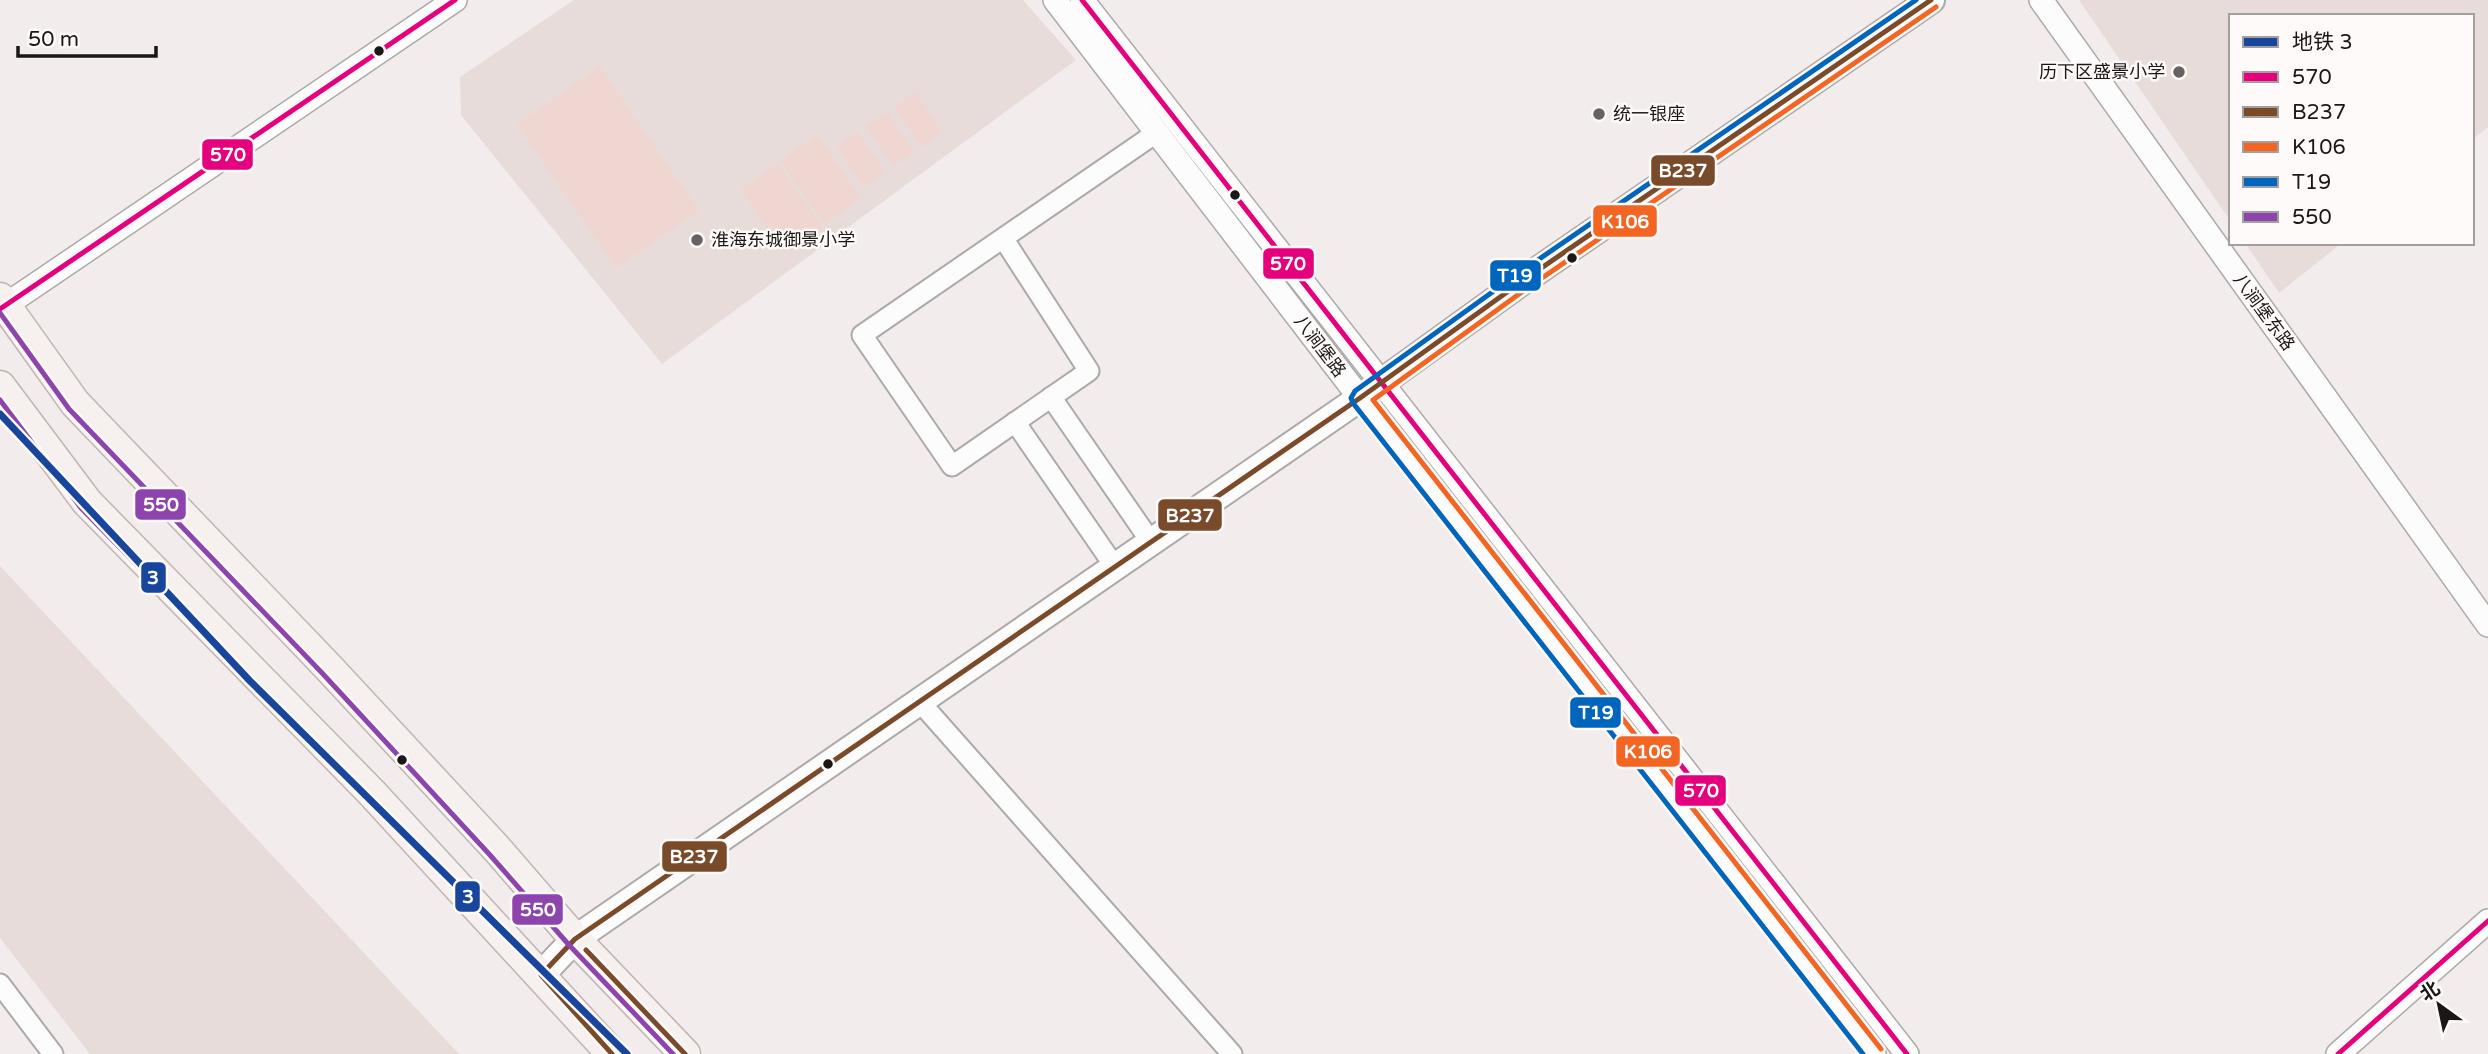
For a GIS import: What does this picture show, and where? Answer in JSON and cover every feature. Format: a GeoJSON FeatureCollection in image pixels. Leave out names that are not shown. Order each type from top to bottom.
{"type":"FeatureCollection","features":[{"type":"Feature","properties":{"kind":"main road"},"geometry":{"type":"LineString","coordinates":[[541,975],[575,939],[1371,391],[1555,259],[1931,0]]}},
{"type":"Feature","properties":{"kind":"main road"},"geometry":{"type":"LineString","coordinates":[[1,304],[75,403],[329,668],[497,849],[575,939],[685,1054]]}},
{"type":"Feature","properties":{"kind":"main road"},"geometry":{"type":"LineString","coordinates":[[0,386],[87,502],[346,767],[612,1054]]}},
{"type":"Feature","properties":{"kind":"street"},"geometry":{"type":"LineString","coordinates":[[1,304],[455,0]]}},
{"type":"Feature","properties":{"kind":"street","name":"八涧堡路"},"geometry":{"type":"LineString","coordinates":[[1055,0],[1156,133],[1371,391],[1907,1054]]}},
{"type":"Feature","properties":{"kind":"street","name":"八涧堡路"},"geometry":{"type":"LineString","coordinates":[[1082,0],[1371,391],[1874,1054]]}},
{"type":"Feature","properties":{"kind":"street","name":"八涧堡东路"},"geometry":{"type":"LineString","coordinates":[[2041,0],[2488,625]]}},
{"type":"Feature","properties":{"kind":"street"},"geometry":{"type":"LineString","coordinates":[[1003,239],[1089,371],[952,466],[862,335],[1156,133]]}},
{"type":"Feature","properties":{"kind":"street"},"geometry":{"type":"LineString","coordinates":[[1051,397],[1151,542]]}},
{"type":"Feature","properties":{"kind":"street"},"geometry":{"type":"LineString","coordinates":[[1015,422],[1115,567]]}},
{"type":"Feature","properties":{"kind":"street"},"geometry":{"type":"LineString","coordinates":[[920,702],[1232,1054]]}},
{"type":"Feature","properties":{"kind":"street"},"geometry":{"type":"LineString","coordinates":[[2338,1054],[2488,921]]}},
{"type":"Feature","properties":{"kind":"street"},"geometry":{"type":"LineString","coordinates":[[0,984],[53,1054]]}},
{"type":"Feature","properties":{"kind":"shaded area","name":"淮海东城御景小学"},"geometry":{"type":"Polygon","coordinates":[[[574,0],[1023,0],[1076,60],[662,364],[461,115],[460,77],[574,0]]]}},
{"type":"Feature","properties":{"kind":"shaded area","name":"历下区盛景小学"},"geometry":{"type":"Polygon","coordinates":[[[2079,0],[2488,0],[2488,127],[2474,138],[2474,14],[2229,14],[2229,219],[2079,0]]]}},
{"type":"Feature","properties":{"kind":"shaded area"},"geometry":{"type":"Polygon","coordinates":[[[600,67],[699,211],[616,268],[517,124],[600,67]]]}},
{"type":"Feature","properties":{"kind":"shaded area"},"geometry":{"type":"Polygon","coordinates":[[[915,92],[942,132],[921,147],[894,107],[915,92]]]}},
{"type":"Feature","properties":{"kind":"shaded area"},"geometry":{"type":"Polygon","coordinates":[[[887,112],[914,152],[893,166],[866,126],[887,112]]]}},
{"type":"Feature","properties":{"kind":"shaded area"},"geometry":{"type":"Polygon","coordinates":[[[858,132],[885,172],[864,187],[837,147],[858,132]]]}},
{"type":"Feature","properties":{"kind":"shaded area"},"geometry":{"type":"Polygon","coordinates":[[[817,135],[861,198],[824,224],[780,160],[817,135]]]}},
{"type":"Feature","properties":{"kind":"shaded area"},"geometry":{"type":"Polygon","coordinates":[[[778,163],[822,227],[784,253],[741,189],[778,163]]]}},
{"type":"Feature","properties":{"kind":"shaded area"},"geometry":{"type":"Polygon","coordinates":[[[2246,245],[2339,245],[2279,293],[2246,245]]]}},
{"type":"Feature","properties":{"kind":"shaded area"},"geometry":{"type":"Polygon","coordinates":[[[0,566],[459,1054],[90,1054],[0,938],[0,566]]]}},
{"type":"Feature","properties":{"kind":"metro line","name":"3"},"geometry":{"type":"LineString","coordinates":[[0,414],[250,681],[627,1054]]}},
{"type":"Feature","properties":{"kind":"transit line","name":"570"},"geometry":{"type":"LineString","coordinates":[[0,309],[455,0]]}},
{"type":"Feature","properties":{"kind":"transit line","name":"570"},"geometry":{"type":"LineString","coordinates":[[1082,0],[1907,1054]]}},
{"type":"Feature","properties":{"kind":"transit line","name":"T19"},"geometry":{"type":"LineString","coordinates":[[1863,1054],[1351,398],[1355,391],[1516,275],[1916,0]]}},
{"type":"Feature","properties":{"kind":"transit line","name":"B237"},"geometry":{"type":"LineString","coordinates":[[612,1054],[541,975],[575,939],[1360,398],[1521,282],[1931,0]]}},
{"type":"Feature","properties":{"kind":"transit line","name":"K106"},"geometry":{"type":"LineString","coordinates":[[1881,1049],[1373,400],[1526,289],[1936,7]]}},
{"type":"Feature","properties":{"kind":"transit line","name":"550"},"geometry":{"type":"LineString","coordinates":[[0,313],[69,409],[323,674],[569,945],[673,1054]]}},
{"type":"Feature","properties":{"kind":"transit line","name":"550"},"geometry":{"type":"LineString","coordinates":[[0,400],[81,508],[373,806]]}},
{"type":"Feature","properties":{"kind":"transit line","name":"570"},"geometry":{"type":"LineString","coordinates":[[2338,1054],[2488,921]]}},
{"type":"Feature","properties":{"kind":"transit line","name":"B237"},"geometry":{"type":"LineString","coordinates":[[586,950],[685,1054]]}},
{"type":"Feature","properties":{"kind":"place","name":"历下区盛景小学"},"geometry":{"type":"Point","coordinates":[2179,72]}},
{"type":"Feature","properties":{"kind":"place","name":"统一银座"},"geometry":{"type":"Point","coordinates":[1599,114]}},
{"type":"Feature","properties":{"kind":"place","name":"淮海东城御景小学"},"geometry":{"type":"Point","coordinates":[697,240]}}]}
